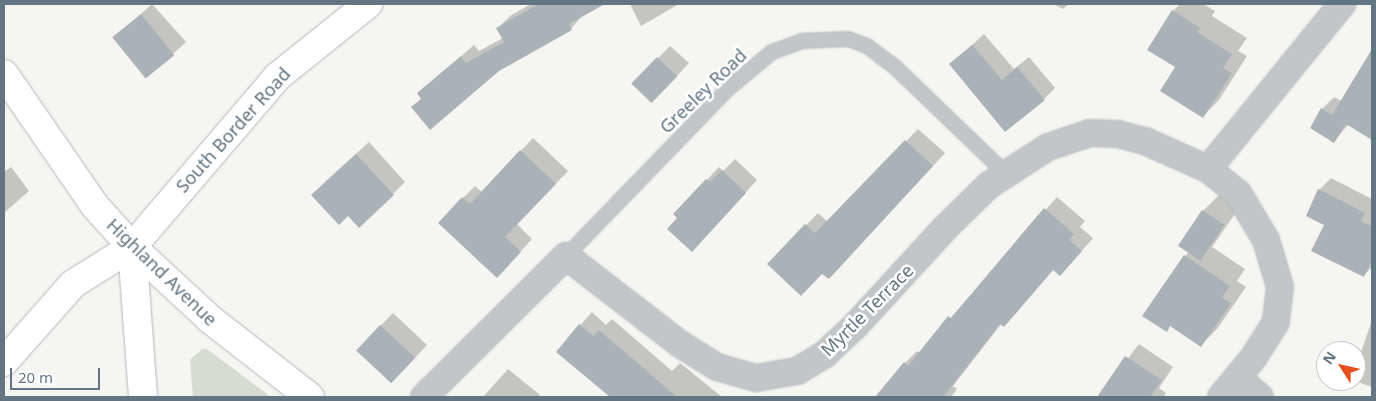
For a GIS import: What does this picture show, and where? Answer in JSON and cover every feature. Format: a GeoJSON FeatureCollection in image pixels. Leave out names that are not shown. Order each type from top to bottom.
{"type":"FeatureCollection","features":[{"type":"Feature","properties":{"kind":"main road","name":"South Border Road"},"geometry":{"type":"LineString","coordinates":[[4,362],[78,281],[132,247],[277,77],[368,4]]}},
{"type":"Feature","properties":{"kind":"main road","name":"Highland Avenue"},"geometry":{"type":"LineString","coordinates":[[4,74],[96,206],[132,247],[211,320],[310,397]]}},
{"type":"Feature","properties":{"kind":"main road"},"geometry":{"type":"LineString","coordinates":[[132,247],[143,397]]}},
{"type":"Feature","properties":{"kind":"street"},"geometry":{"type":"LineString","coordinates":[[1208,169],[1342,4]]}},
{"type":"Feature","properties":{"kind":"street","name":"Myrtle Terrace"},"geometry":{"type":"LineString","coordinates":[[566,256],[699,357],[732,374],[773,377],[797,371],[825,354],[902,277],[951,222],[1005,173],[1048,147],[1090,134],[1118,134],[1145,142],[1208,169],[1238,193],[1266,240],[1280,287],[1276,322],[1229,388]]}},
{"type":"Feature","properties":{"kind":"street"},"geometry":{"type":"LineString","coordinates":[[424,397],[566,256]]}},
{"type":"Feature","properties":{"kind":"street"},"geometry":{"type":"LineString","coordinates":[[1229,388],[1260,397]]}},
{"type":"Feature","properties":{"kind":"lane","name":"Greeley Road"},"geometry":{"type":"LineString","coordinates":[[566,256],[730,87],[772,52],[802,41],[848,39],[867,46],[896,68],[1005,173]]}},
{"type":"Feature","properties":{"kind":"shaded area"},"geometry":{"type":"Polygon","coordinates":[[[202,349],[207,349],[271,397],[193,397],[190,360],[202,349]]]}},
{"type":"Feature","properties":{"kind":"building"},"geometry":{"type":"Polygon","coordinates":[[[539,4],[605,4],[569,24],[572,30],[499,71],[430,130],[411,107],[421,99],[417,93],[461,56],[466,63],[504,42],[496,28],[539,4]]]}},
{"type":"Feature","properties":{"kind":"building"},"geometry":{"type":"Polygon","coordinates":[[[1172,10],[1200,28],[1197,32],[1232,54],[1223,68],[1232,73],[1203,118],[1160,91],[1175,67],[1147,50],[1172,10]]]}},
{"type":"Feature","properties":{"kind":"building"},"geometry":{"type":"Polygon","coordinates":[[[141,14],[174,55],[146,78],[112,37],[141,14]]]}},
{"type":"Feature","properties":{"kind":"building"},"geometry":{"type":"Polygon","coordinates":[[[972,45],[1002,80],[1017,67],[1045,100],[1005,132],[949,64],[972,45]]]}},
{"type":"Feature","properties":{"kind":"building"},"geometry":{"type":"Polygon","coordinates":[[[1372,49],[1372,140],[1346,124],[1334,143],[1310,128],[1321,108],[1332,115],[1372,49]]]}},
{"type":"Feature","properties":{"kind":"building"},"geometry":{"type":"Polygon","coordinates":[[[657,57],[677,76],[651,103],[631,84],[657,57]]]}},
{"type":"Feature","properties":{"kind":"building"},"geometry":{"type":"Polygon","coordinates":[[[905,140],[933,166],[829,279],[822,274],[801,296],[767,264],[805,224],[815,233],[905,140]]]}},
{"type":"Feature","properties":{"kind":"building"},"geometry":{"type":"Polygon","coordinates":[[[520,150],[556,184],[505,237],[521,252],[497,278],[438,223],[462,197],[470,204],[520,150]]]}},
{"type":"Feature","properties":{"kind":"building"},"geometry":{"type":"Polygon","coordinates":[[[356,154],[394,195],[359,228],[348,216],[339,225],[311,195],[356,154]]]}},
{"type":"Feature","properties":{"kind":"building"},"geometry":{"type":"Polygon","coordinates":[[[722,170],[746,193],[692,252],[667,229],[677,218],[673,214],[706,179],[710,182],[722,170]]]}},
{"type":"Feature","properties":{"kind":"building"},"geometry":{"type":"Polygon","coordinates":[[[1318,189],[1365,213],[1361,221],[1372,226],[1372,260],[1364,277],[1311,251],[1324,225],[1306,216],[1318,189]]]}},
{"type":"Feature","properties":{"kind":"building"},"geometry":{"type":"Polygon","coordinates":[[[1044,208],[1074,234],[1069,240],[1082,251],[1060,276],[1053,270],[1004,327],[1000,324],[943,397],[875,397],[904,362],[908,366],[948,316],[951,318],[1044,208]]]}},
{"type":"Feature","properties":{"kind":"building"},"geometry":{"type":"Polygon","coordinates":[[[1202,210],[1224,225],[1200,261],[1178,246],[1202,210]]]}},
{"type":"Feature","properties":{"kind":"building"},"geometry":{"type":"Polygon","coordinates":[[[1184,255],[1230,286],[1222,297],[1231,303],[1201,347],[1170,326],[1167,332],[1142,316],[1184,255]]]}},
{"type":"Feature","properties":{"kind":"building"},"geometry":{"type":"Polygon","coordinates":[[[579,324],[593,336],[599,330],[677,397],[610,397],[556,352],[579,324]]]}},
{"type":"Feature","properties":{"kind":"building"},"geometry":{"type":"Polygon","coordinates":[[[380,325],[415,358],[391,383],[356,351],[380,325]]]}},
{"type":"Feature","properties":{"kind":"building"},"geometry":{"type":"Polygon","coordinates":[[[1125,356],[1162,380],[1150,397],[1097,397],[1125,356]]]}}]}
